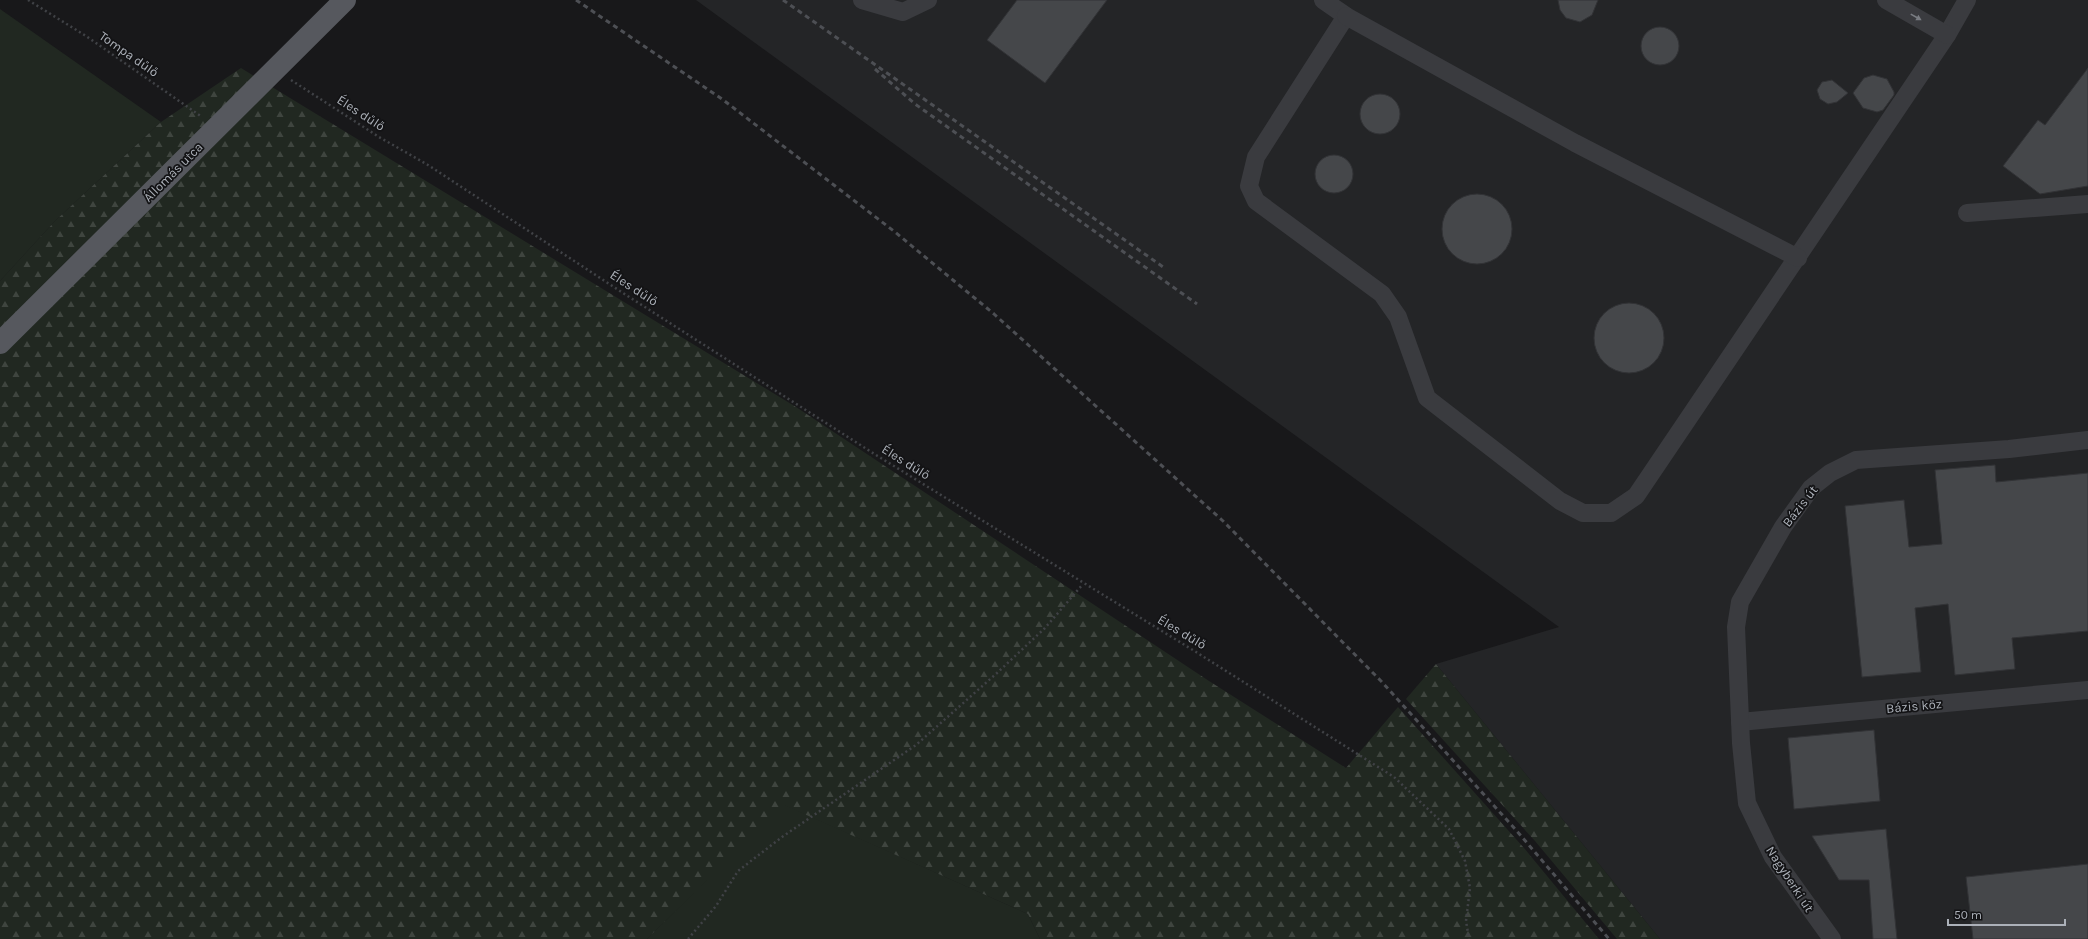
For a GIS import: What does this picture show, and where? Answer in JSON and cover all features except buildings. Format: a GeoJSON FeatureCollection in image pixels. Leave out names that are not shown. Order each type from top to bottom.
{"type":"FeatureCollection","features":[{"type":"Feature","properties":{"kind":"main road","name":"Állomás utca"},"geometry":{"type":"LineString","coordinates":[[0,343],[345,0]]}},
{"type":"Feature","properties":{"kind":"street"},"geometry":{"type":"LineString","coordinates":[[862,0],[903,12],[928,0]]}},
{"type":"Feature","properties":{"kind":"street"},"geometry":{"type":"LineString","coordinates":[[1323,0],[1346,16],[1575,143],[1798,258]]}},
{"type":"Feature","properties":{"kind":"street"},"geometry":{"type":"LineString","coordinates":[[1886,0],[1947,35]]}},
{"type":"Feature","properties":{"kind":"street"},"geometry":{"type":"LineString","coordinates":[[1346,16],[1256,157],[1249,186],[1256,201],[1382,294],[1398,317],[1427,398],[1560,501],[1583,514],[1611,513],[1636,496],[1947,35],[1967,0]]}},
{"type":"Feature","properties":{"kind":"street"},"geometry":{"type":"LineString","coordinates":[[1967,213],[2088,204]]}},
{"type":"Feature","properties":{"kind":"street","name":"Bázis út"},"geometry":{"type":"LineString","coordinates":[[1740,722],[1736,627],[1740,602],[1783,527],[1811,488],[1830,473],[1856,460],[2010,449],[2088,440]]}},
{"type":"Feature","properties":{"kind":"street","name":"Bázis köz"},"geometry":{"type":"LineString","coordinates":[[1740,722],[2088,690]]}},
{"type":"Feature","properties":{"kind":"street","name":"Nagyberki út"},"geometry":{"type":"LineString","coordinates":[[1740,722],[1748,803],[1773,857],[1832,939]]}},
{"type":"Feature","properties":{"kind":"path","name":"Tompa dűlő"},"geometry":{"type":"LineString","coordinates":[[28,0],[86,36],[217,127]]}},
{"type":"Feature","properties":{"kind":"path","name":"Éles dűlő"},"geometry":{"type":"LineString","coordinates":[[275,69],[379,137],[428,165],[863,447],[1394,776],[1449,830],[1465,861],[1470,888],[1466,921],[1469,939]]}},
{"type":"Feature","properties":{"kind":"path"},"geometry":{"type":"LineString","coordinates":[[688,939],[716,906],[738,870],[782,837],[916,745],[1045,628],[1083,584]]}},
{"type":"Feature","properties":{"kind":"shaded area"},"geometry":{"type":"Polygon","coordinates":[[[696,0],[2088,0],[2088,939],[1660,939],[1436,664],[1559,627],[696,0]]]}},
{"type":"Feature","properties":{"kind":"green space"},"geometry":{"type":"Polygon","coordinates":[[[0,9],[161,122],[55,221],[0,281],[0,9]]]}},
{"type":"Feature","properties":{"kind":"green space"},"geometry":{"type":"Polygon","coordinates":[[[241,68],[796,407],[1209,681],[1346,768],[1398,707],[1524,848],[1599,939],[1040,939],[1028,914],[784,805],[647,939],[0,939],[0,281],[55,221],[161,122],[241,68]]]}},
{"type":"Feature","properties":{"kind":"green space"},"geometry":{"type":"Polygon","coordinates":[[[1436,664],[1660,939],[1617,939],[1535,841],[1406,699],[1436,664]]]}},
{"type":"Feature","properties":{"kind":"green space"},"geometry":{"type":"Polygon","coordinates":[[[783,804],[1028,914],[1040,939],[647,939],[783,804]]]}},
{"type":"Feature","properties":{"kind":"railway"},"geometry":{"type":"LineString","coordinates":[[576,0],[722,99],[895,232],[994,314],[1223,521],[1381,681],[1516,830],[1609,939]]}},
{"type":"Feature","properties":{"kind":"railway"},"geometry":{"type":"LineString","coordinates":[[783,0],[1166,269]]}},
{"type":"Feature","properties":{"kind":"railway"},"geometry":{"type":"LineString","coordinates":[[875,69],[915,104],[1197,304]]}}]}
